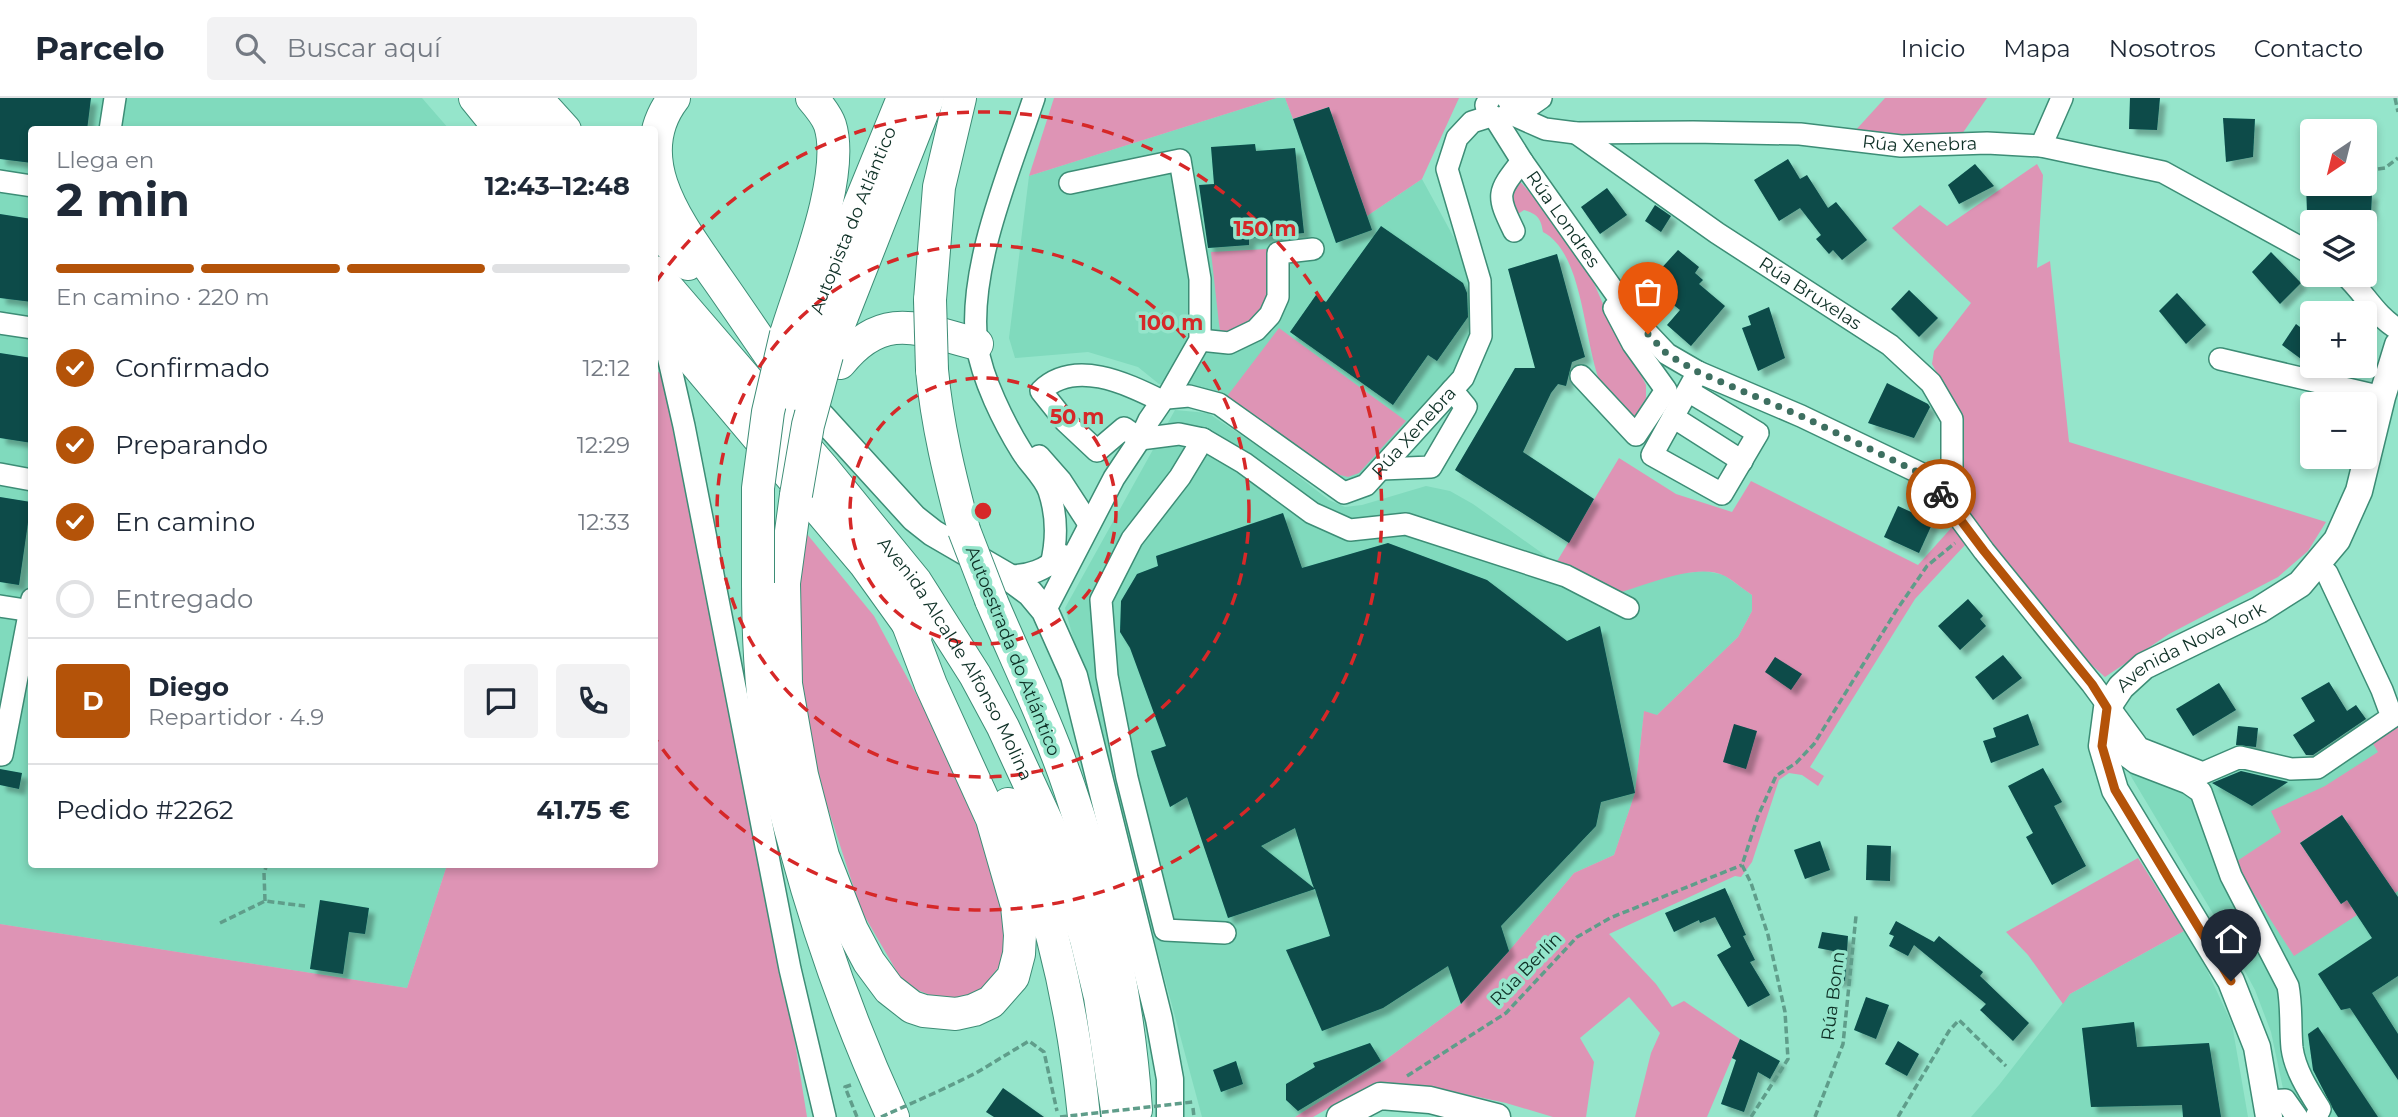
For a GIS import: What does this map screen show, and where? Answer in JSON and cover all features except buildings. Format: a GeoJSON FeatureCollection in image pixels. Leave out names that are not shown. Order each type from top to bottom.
{"type":"FeatureCollection","features":[{"type":"Feature","properties":{"kind":"highway"},"geometry":{"type":"LineString","coordinates":[[475,98],[498,126]]}},
{"type":"Feature","properties":{"kind":"highway"},"geometry":{"type":"LineString","coordinates":[[508,98],[531,126]]}},
{"type":"Feature","properties":{"kind":"highway"},"geometry":{"type":"LineString","coordinates":[[536,98],[561,126]]}},
{"type":"Feature","properties":{"kind":"highway"},"geometry":{"type":"LineString","coordinates":[[658,133],[663,112],[674,98]]}},
{"type":"Feature","properties":{"kind":"highway"},"geometry":{"type":"LineString","coordinates":[[812,98],[830,124],[834,167],[823,218],[808,425],[796,495],[771,583],[786,684],[802,775],[823,856],[852,930],[869,962],[889,989],[912,1007],[937,1014],[966,1013],[991,1002],[1013,977],[1020,945],[1017,906],[992,818],[931,685],[905,619]]}},
{"type":"Feature","properties":{"kind":"highway","name":"Autopista do Atlántico"},"geometry":{"type":"LineString","coordinates":[[815,349],[820,301],[903,98]]}},
{"type":"Feature","properties":{"kind":"highway"},"geometry":{"type":"LineString","coordinates":[[894,1117],[872,1072],[808,896],[782,802],[766,715],[759,654],[771,583],[783,423],[929,98]]}},
{"type":"Feature","properties":{"kind":"highway","name":"Autoestrada do Atlántico"},"geometry":{"type":"LineString","coordinates":[[960,98],[939,187],[930,300],[932,370],[943,453],[964,530],[999,588],[1092,862],[1110,925],[1122,988],[1133,1059],[1136,1117]]}},
{"type":"Feature","properties":{"kind":"highway"},"geometry":{"type":"LineString","coordinates":[[658,174],[664,195],[685,233],[781,371]]}},
{"type":"Feature","properties":{"kind":"highway"},"geometry":{"type":"LineString","coordinates":[[658,232],[781,371]]}},
{"type":"Feature","properties":{"kind":"highway","name":"Avenida Alcalde Alfonso Molina"},"geometry":{"type":"LineString","coordinates":[[658,277],[822,467],[916,582],[975,675],[1003,727],[1052,833],[1086,939],[1100,997],[1118,1117]]}},
{"type":"Feature","properties":{"kind":"highway","name":"Avenida Alcalde Alfonso Molina"},"geometry":{"type":"LineString","coordinates":[[658,319],[864,564],[905,619],[975,735],[1010,809],[1041,894],[1077,1045],[1084,1117]]}},
{"type":"Feature","properties":{"kind":"highway"},"geometry":{"type":"LineString","coordinates":[[815,349],[851,349],[889,329],[903,326],[917,327],[977,344]]}},
{"type":"Feature","properties":{"kind":"main road","name":"Avenida Nova York"},"geometry":{"type":"LineString","coordinates":[[2106,719],[2121,687],[2144,666],[2259,610],[2300,584],[2337,540],[2359,491],[2398,345]]}},
{"type":"Feature","properties":{"kind":"main road"},"geometry":{"type":"LineString","coordinates":[[781,371],[884,488],[914,518],[999,588],[1030,593],[1045,611],[1073,676],[1091,744],[1159,1019],[1176,1112]]}},
{"type":"Feature","properties":{"kind":"main road"},"geometry":{"type":"LineString","coordinates":[[2106,719],[2102,746],[2115,790],[2231,981],[2257,1047],[2267,1109]]}},
{"type":"Feature","properties":{"kind":"main road"},"geometry":{"type":"LineString","coordinates":[[1340,1117],[1380,1096],[1430,1100],[1497,1117]]}},
{"type":"Feature","properties":{"kind":"street"},"geometry":{"type":"LineString","coordinates":[[111,126],[115,98]]}},
{"type":"Feature","properties":{"kind":"street"},"geometry":{"type":"LineString","coordinates":[[1034,98],[985,249],[977,306],[977,344],[985,374],[998,403],[1055,485],[1090,524]]}},
{"type":"Feature","properties":{"kind":"street"},"geometry":{"type":"LineString","coordinates":[[1502,106],[1528,107],[1541,98]]}},
{"type":"Feature","properties":{"kind":"street"},"geometry":{"type":"LineString","coordinates":[[2041,146],[2062,98]]}},
{"type":"Feature","properties":{"kind":"street","name":"Rúa Xenebra"},"geometry":{"type":"LineString","coordinates":[[1164,400],[1189,396],[1219,404],[1344,493],[1366,485],[1463,378],[1481,336],[1480,281],[1447,169],[1457,138],[1472,122],[1502,106],[1545,129],[1576,133],[1800,134],[1901,146],[1987,143],[2041,146],[2163,172],[2300,247]]}},
{"type":"Feature","properties":{"kind":"street","name":"Rúa Londres"},"geometry":{"type":"LineString","coordinates":[[1502,106],[1522,161],[1633,318],[1667,354],[1698,372],[1801,416],[1922,474],[2092,684],[2106,719]]}},
{"type":"Feature","properties":{"kind":"street","name":"Rúa Bruxelas"},"geometry":{"type":"LineString","coordinates":[[1576,133],[1717,233],[1890,345],[1931,383],[1952,418],[1952,508]]}},
{"type":"Feature","properties":{"kind":"street"},"geometry":{"type":"LineString","coordinates":[[1045,611],[1114,478],[1200,340],[1200,279],[1180,160],[1070,183]]}},
{"type":"Feature","properties":{"kind":"street"},"geometry":{"type":"LineString","coordinates":[[1514,231],[1501,205],[1502,187],[1522,161]]}},
{"type":"Feature","properties":{"kind":"street"},"geometry":{"type":"LineString","coordinates":[[0,181],[28,185]]}},
{"type":"Feature","properties":{"kind":"street"},"geometry":{"type":"LineString","coordinates":[[1200,340],[1229,343],[1256,330],[1270,315],[1278,297],[1278,253],[1314,249]]}},
{"type":"Feature","properties":{"kind":"street"},"geometry":{"type":"LineString","coordinates":[[2359,287],[2383,319],[2398,329]]}},
{"type":"Feature","properties":{"kind":"street"},"geometry":{"type":"LineString","coordinates":[[1581,376],[1636,435],[1666,390],[1633,344],[1614,309],[1619,298]]}},
{"type":"Feature","properties":{"kind":"street"},"geometry":{"type":"LineString","coordinates":[[0,323],[28,327]]}},
{"type":"Feature","properties":{"kind":"street"},"geometry":{"type":"LineString","coordinates":[[658,338],[668,356],[679,404],[790,970],[825,1117]]}},
{"type":"Feature","properties":{"kind":"street"},"geometry":{"type":"LineString","coordinates":[[2220,359],[2382,397]]}},
{"type":"Feature","properties":{"kind":"street"},"geometry":{"type":"LineString","coordinates":[[1688,391],[1758,433],[1722,495],[1652,455],[1698,372]]}},
{"type":"Feature","properties":{"kind":"street"},"geometry":{"type":"LineString","coordinates":[[1164,400],[1123,382],[1083,374],[1051,382],[1041,391],[1065,421],[1097,451],[1124,428],[1140,439],[1179,434],[1203,439],[1244,463],[1312,513],[1350,530],[1406,524],[1566,576],[1628,608]]}},
{"type":"Feature","properties":{"kind":"street"},"geometry":{"type":"LineString","coordinates":[[1382,469],[1431,467],[1466,407],[1452,390]]}},
{"type":"Feature","properties":{"kind":"street"},"geometry":{"type":"LineString","coordinates":[[1673,417],[1742,461]]}},
{"type":"Feature","properties":{"kind":"street"},"geometry":{"type":"LineString","coordinates":[[1203,439],[1180,477],[1132,539],[1101,600],[1107,676],[1127,778],[1166,930],[1225,933]]}},
{"type":"Feature","properties":{"kind":"street"},"geometry":{"type":"LineString","coordinates":[[0,474],[28,479]]}},
{"type":"Feature","properties":{"kind":"street"},"geometry":{"type":"LineString","coordinates":[[1055,485],[1077,492],[1096,490],[1114,478]]}},
{"type":"Feature","properties":{"kind":"street"},"geometry":{"type":"LineString","coordinates":[[1051,565],[1056,545],[1055,485]]}},
{"type":"Feature","properties":{"kind":"street"},"geometry":{"type":"LineString","coordinates":[[999,588],[1051,565],[1090,524]]}},
{"type":"Feature","properties":{"kind":"street"},"geometry":{"type":"LineString","coordinates":[[2106,719],[2139,748],[2203,773],[2240,757],[2291,769],[2317,768],[2392,717],[2390,686],[2327,573],[2316,566]]}},
{"type":"Feature","properties":{"kind":"street"},"geometry":{"type":"LineString","coordinates":[[0,606],[28,607]]}},
{"type":"Feature","properties":{"kind":"street"},"geometry":{"type":"LineString","coordinates":[[0,755],[28,622]]}},
{"type":"Feature","properties":{"kind":"street"},"geometry":{"type":"LineString","coordinates":[[2106,719],[2128,757],[2136,763],[2188,783],[2201,792],[2231,876],[2288,986],[2292,1005],[2292,1049],[2301,1077],[2320,1109],[2316,1117]]}},
{"type":"Feature","properties":{"kind":"street"},"geometry":{"type":"LineString","coordinates":[[2267,1109],[2285,1100],[2297,1117]]}},
{"type":"Feature","properties":{"kind":"path"},"geometry":{"type":"LineString","coordinates":[[2395,98],[2398,112]]}},
{"type":"Feature","properties":{"kind":"path"},"geometry":{"type":"LineString","coordinates":[[2378,169],[2385,168],[2398,159]]}},
{"type":"Feature","properties":{"kind":"path"},"geometry":{"type":"LineString","coordinates":[[1751,1117],[1788,1059],[1785,1012],[1768,935],[1742,864],[1758,816],[1776,776],[1796,763],[1814,744],[1927,566],[1969,531]]}},
{"type":"Feature","properties":{"kind":"path","name":"Rúa Berlín"},"geometry":{"type":"LineString","coordinates":[[1380,1096],[1394,1084],[1506,1013],[1577,937],[1610,918],[1742,864]]}},
{"type":"Feature","properties":{"kind":"path"},"geometry":{"type":"LineString","coordinates":[[265,901],[266,868]]}},
{"type":"Feature","properties":{"kind":"path"},"geometry":{"type":"LineString","coordinates":[[220,923],[265,901],[305,906]]}},
{"type":"Feature","properties":{"kind":"path","name":"Rúa Bonn"},"geometry":{"type":"LineString","coordinates":[[1815,1117],[1843,1044],[1856,916]]}},
{"type":"Feature","properties":{"kind":"path"},"geometry":{"type":"LineString","coordinates":[[1898,1117],[1949,1031],[1959,1020],[2006,1066]]}},
{"type":"Feature","properties":{"kind":"path"},"geometry":{"type":"LineString","coordinates":[[881,1117],[976,1073],[1026,1041],[1034,1043],[1044,1052],[1059,1117],[1176,1112]]}},
{"type":"Feature","properties":{"kind":"path"},"geometry":{"type":"LineString","coordinates":[[856,1095],[850,1084],[845,1087],[857,1117]]}},
{"type":"Feature","properties":{"kind":"shaded area"},"geometry":{"type":"Polygon","coordinates":[[[0,98],[422,98],[446,126],[28,126],[28,868],[446,868],[407,988],[0,924],[0,98]]]}},
{"type":"Feature","properties":{"kind":"shaded area"},"geometry":{"type":"Polygon","coordinates":[[[1054,98],[1277,98],[1029,176],[1054,98]]]}},
{"type":"Feature","properties":{"kind":"shaded area"},"geometry":{"type":"Polygon","coordinates":[[[1277,98],[1285,98],[1293,119],[1329,107],[1367,216],[1422,179],[1476,278],[1477,329],[1453,374],[1362,478],[1348,482],[1331,477],[1194,388],[1159,384],[1138,367],[1088,352],[1015,358],[1009,338],[1029,176],[1277,98]]]}},
{"type":"Feature","properties":{"kind":"shaded area"},"geometry":{"type":"Polygon","coordinates":[[[1285,98],[1459,98],[1422,179],[1367,216],[1329,107],[1293,119],[1285,98]]]}},
{"type":"Feature","properties":{"kind":"shaded area"},"geometry":{"type":"Polygon","coordinates":[[[1885,98],[1987,98],[1962,134],[1910,137],[1854,132],[1885,98]]]}},
{"type":"Feature","properties":{"kind":"shaded area"},"geometry":{"type":"Polygon","coordinates":[[[2037,164],[2043,175],[2037,268],[2050,261],[2069,442],[2326,522],[2308,551],[2278,577],[2169,634],[2105,677],[2084,658],[2012,574],[1971,515],[1963,480],[1962,430],[1950,397],[1932,364],[1934,351],[1971,303],[1892,228],[1920,205],[1947,226],[2037,164]]]}},
{"type":"Feature","properties":{"kind":"shaded area"},"geometry":{"type":"Polygon","coordinates":[[[1516,177],[1548,213],[1587,267],[1622,348],[1646,385],[1646,398],[1635,416],[1626,416],[1602,387],[1575,280],[1557,243],[1543,232],[1540,220],[1535,215],[1524,210],[1518,214],[1513,211],[1511,187],[1516,177]]]}},
{"type":"Feature","properties":{"kind":"shaded area"},"geometry":{"type":"Polygon","coordinates":[[[1267,249],[1269,278],[1265,300],[1253,317],[1229,335],[1220,330],[1211,252],[1267,249]]]}},
{"type":"Feature","properties":{"kind":"shaded area"},"geometry":{"type":"Polygon","coordinates":[[[1279,328],[1406,421],[1359,473],[1348,477],[1332,473],[1225,399],[1279,328]]]}},
{"type":"Feature","properties":{"kind":"shaded area"},"geometry":{"type":"Polygon","coordinates":[[[658,371],[663,377],[786,986],[807,1117],[0,1117],[0,924],[407,988],[446,868],[658,868],[658,371]]]}},
{"type":"Feature","properties":{"kind":"shaded area"},"geometry":{"type":"Polygon","coordinates":[[[1175,410],[1208,413],[1268,453],[1329,500],[1345,507],[1362,505],[1426,486],[1450,491],[1473,504],[1556,563],[1686,573],[1705,571],[1724,575],[1752,595],[1752,611],[1738,637],[1656,716],[1644,712],[1635,793],[1614,855],[1574,873],[1461,1004],[1384,1061],[1295,1117],[1202,1117],[1065,608],[1175,410]]]}},
{"type":"Feature","properties":{"kind":"shaded area"},"geometry":{"type":"Polygon","coordinates":[[[1619,458],[1676,494],[1732,512],[1751,481],[1918,565],[1953,526],[1965,545],[1915,599],[1810,767],[1824,776],[1818,786],[1802,775],[1789,773],[1779,780],[1752,862],[1741,877],[1735,876],[1609,934],[1656,984],[1672,1007],[1684,1001],[1740,1039],[1707,1117],[1635,1117],[1651,1053],[1660,1033],[1629,997],[1580,1038],[1594,1062],[1586,1117],[1553,1117],[1506,1103],[1432,1087],[1383,1086],[1348,1097],[1313,1117],[1295,1117],[1384,1061],[1461,1004],[1574,873],[1614,855],[1635,793],[1644,711],[1657,715],[1738,637],[1752,611],[1752,595],[1725,576],[1714,572],[1672,576],[1618,593],[1556,563],[1619,458]]]}},
{"type":"Feature","properties":{"kind":"shaded area"},"geometry":{"type":"Polygon","coordinates":[[[807,534],[874,616],[943,744],[985,847],[1005,916],[1004,959],[985,986],[963,1000],[937,998],[915,989],[900,977],[861,910],[825,799],[806,721],[800,653],[799,593],[807,534]]]}},
{"type":"Feature","properties":{"kind":"shaded area"},"geometry":{"type":"Polygon","coordinates":[[[2398,718],[2398,1117],[2289,1117],[2271,1032],[2255,990],[2221,927],[2129,773],[2136,763],[2239,761],[2290,773],[2398,718]]]}},
{"type":"Feature","properties":{"kind":"shaded area"},"geometry":{"type":"Polygon","coordinates":[[[2398,718],[2398,891],[2395,893],[2342,815],[2300,843],[2341,904],[2347,900],[2357,915],[2294,956],[2234,863],[2281,832],[2271,811],[2325,786],[2378,752],[2369,737],[2398,718]]]}},
{"type":"Feature","properties":{"kind":"shaded area"},"geometry":{"type":"Polygon","coordinates":[[[2138,858],[2184,931],[2070,994],[2063,1004],[2028,955],[2006,932],[2138,858]]]}},
{"type":"Feature","properties":{"kind":"shaded area"},"geometry":{"type":"Polygon","coordinates":[[[2184,931],[2206,968],[2232,1024],[2248,1117],[1971,1117],[2070,994],[2184,931]]]}},
{"type":"Feature","properties":{"kind":"way so far"},"geometry":{"type":"LineString","coordinates":[[1648,334],[1667,354],[1698,372],[1801,416],[1922,474],[1941,494]]}},
{"type":"Feature","properties":{"kind":"route"},"geometry":{"type":"LineString","coordinates":[[1941,494],[2097,691],[2107,708],[2102,746],[2115,790],[2231,981]]}}]}
